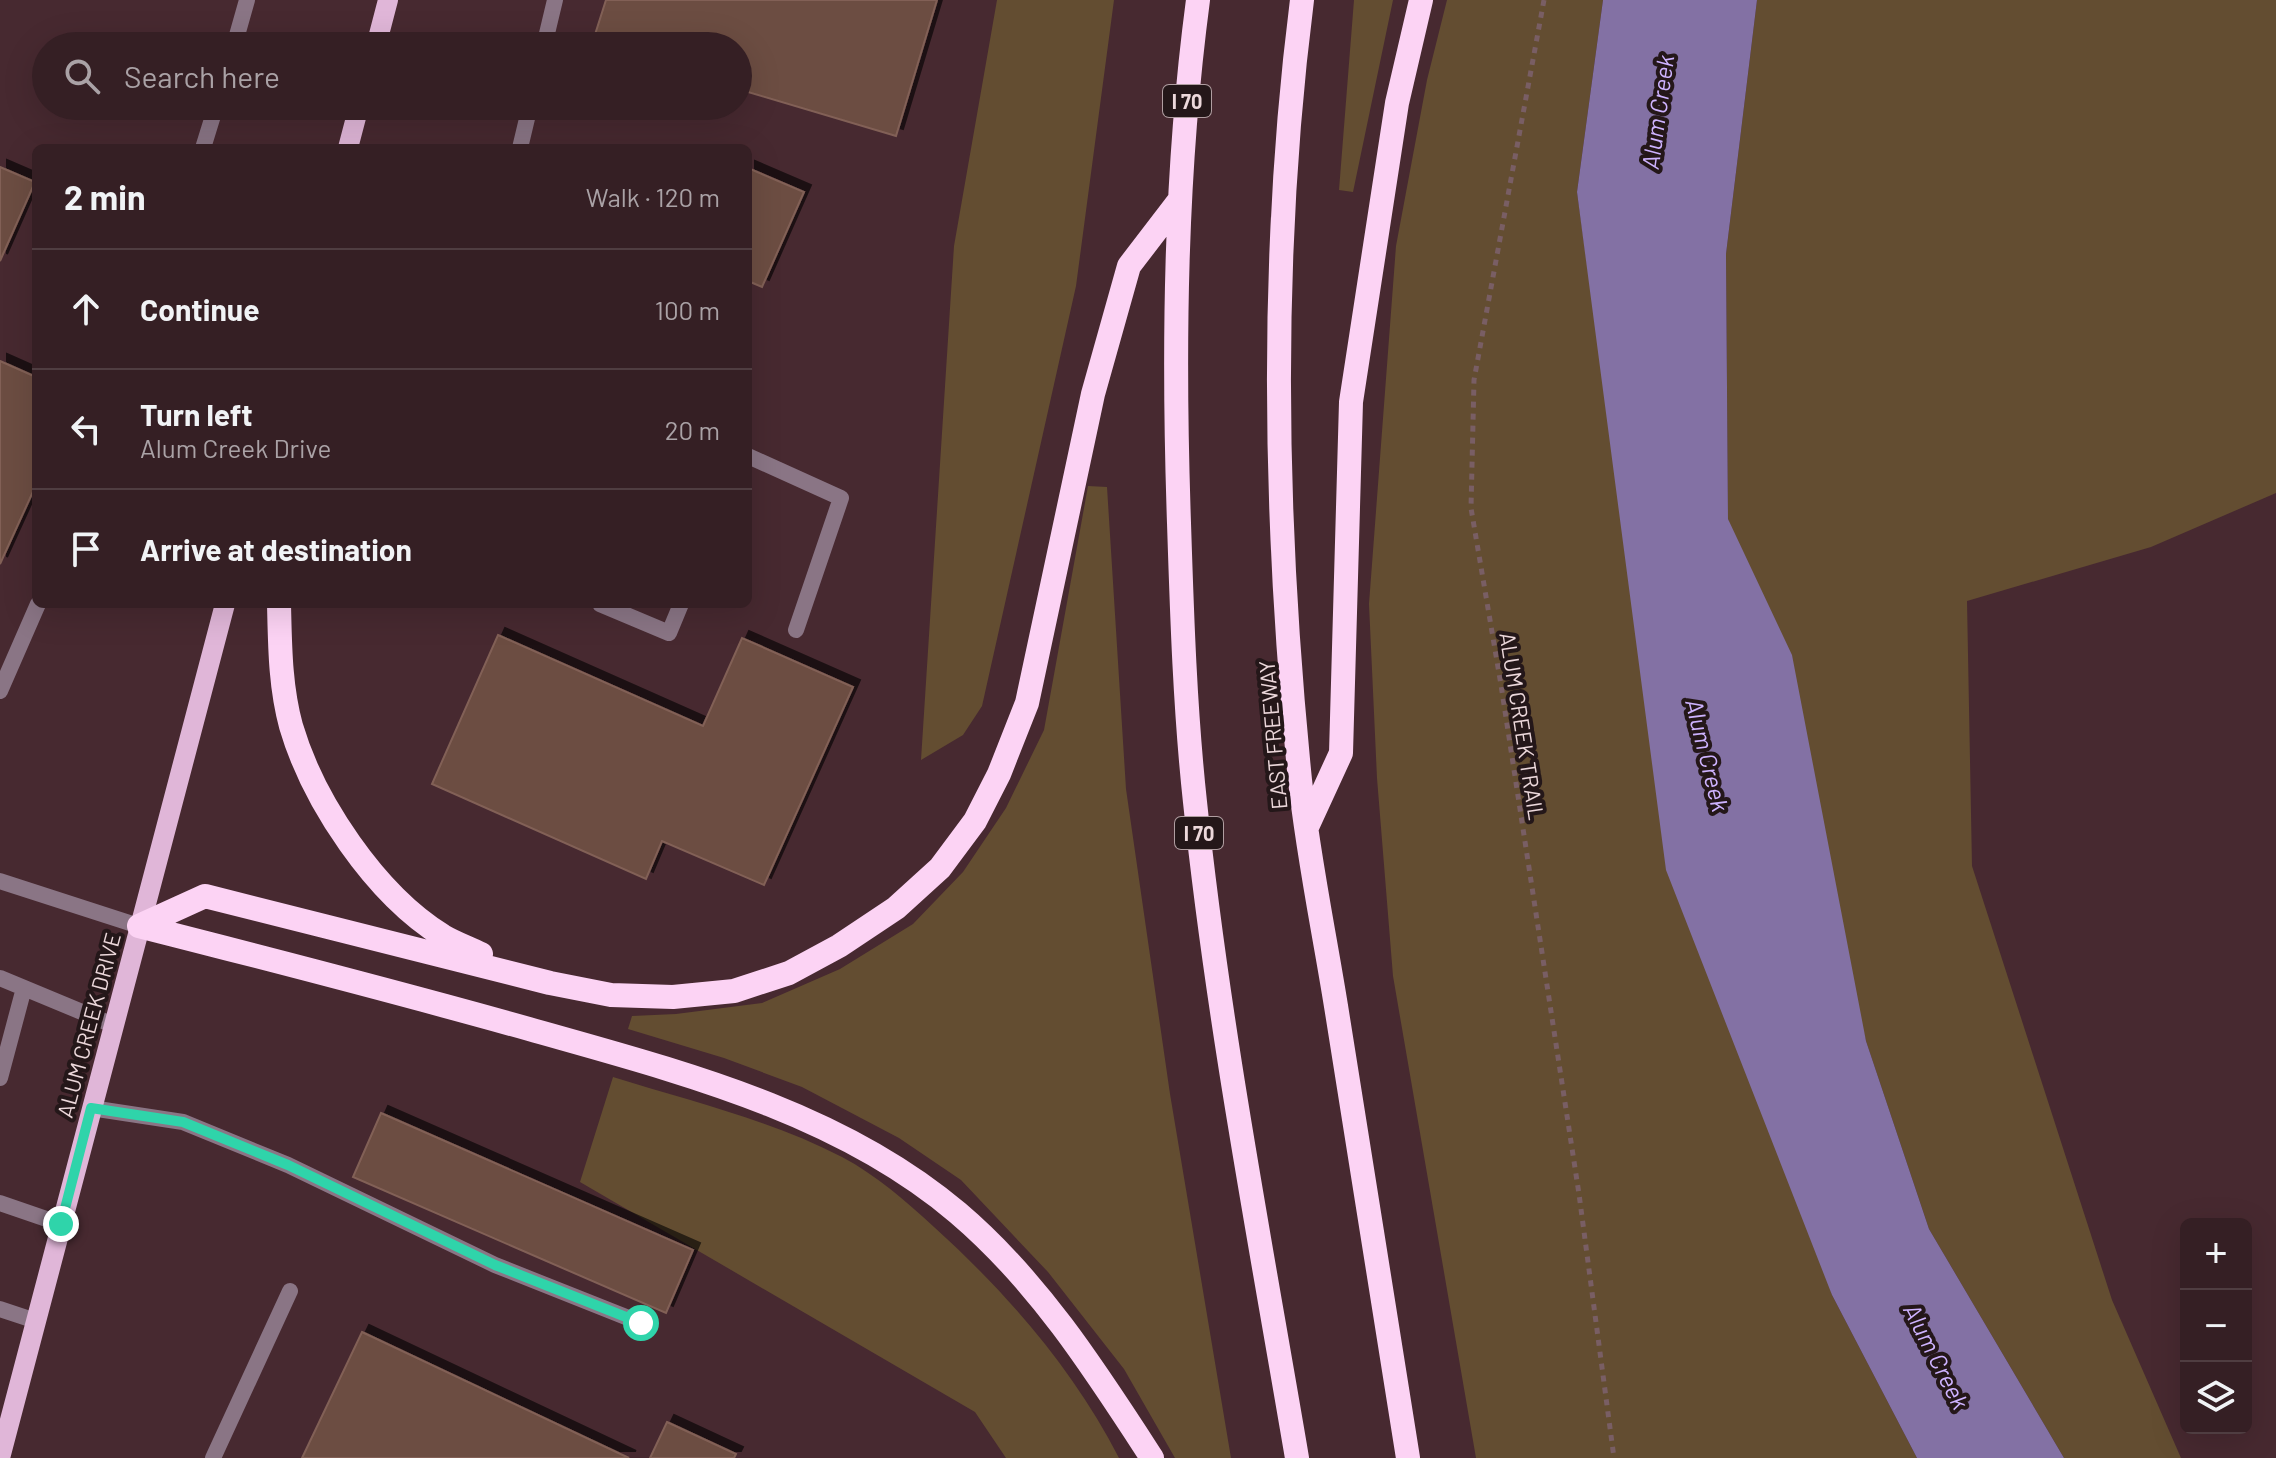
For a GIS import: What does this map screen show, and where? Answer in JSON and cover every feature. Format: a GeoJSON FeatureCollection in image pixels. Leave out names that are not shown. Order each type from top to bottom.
{"type":"FeatureCollection","features":[{"type":"Feature","properties":{"kind":"highway","name":"I 70"},"geometry":{"type":"LineString","coordinates":[[1198,0],[1178,202],[1175,399],[1183,632],[1195,801],[1218,980],[1297,1458]]}},
{"type":"Feature","properties":{"kind":"highway","name":"EAST FREEWAY"},"geometry":{"type":"LineString","coordinates":[[1302,0],[1284,190],[1280,403],[1289,627],[1300,783],[1408,1458]]}},
{"type":"Feature","properties":{"kind":"highway"},"geometry":{"type":"LineString","coordinates":[[1307,827],[1341,753],[1351,402],[1397,103],[1421,0]]}},
{"type":"Feature","properties":{"kind":"highway"},"geometry":{"type":"LineString","coordinates":[[139,926],[205,896],[550,983],[611,995],[673,997],[734,991],[789,973],[839,946],[896,908],[940,868],[975,821],[999,774],[1027,703],[1093,394],[1129,266],[1178,202]]}},
{"type":"Feature","properties":{"kind":"highway"},"geometry":{"type":"LineString","coordinates":[[279,608],[281,664],[291,726],[318,790],[357,855],[396,898],[442,936],[550,983]]}},
{"type":"Feature","properties":{"kind":"highway"},"geometry":{"type":"LineString","coordinates":[[139,926],[405,994],[642,1061],[737,1092],[826,1129],[913,1178],[998,1250],[1058,1320],[1152,1458]]}},
{"type":"Feature","properties":{"kind":"main road"},"geometry":{"type":"LineString","coordinates":[[380,32],[388,0]]}},
{"type":"Feature","properties":{"kind":"main road"},"geometry":{"type":"LineString","coordinates":[[349,144],[355,120]]}},
{"type":"Feature","properties":{"kind":"main road","name":"ALUM CREEK DRIVE"},"geometry":{"type":"LineString","coordinates":[[0,1458],[224,608]]}},
{"type":"Feature","properties":{"kind":"lane"},"geometry":{"type":"LineString","coordinates":[[238,32],[247,0]]}},
{"type":"Feature","properties":{"kind":"lane"},"geometry":{"type":"LineString","coordinates":[[547,32],[555,0]]}},
{"type":"Feature","properties":{"kind":"lane"},"geometry":{"type":"LineString","coordinates":[[204,144],[212,120]]}},
{"type":"Feature","properties":{"kind":"lane"},"geometry":{"type":"LineString","coordinates":[[521,144],[527,120]]}},
{"type":"Feature","properties":{"kind":"lane"},"geometry":{"type":"LineString","coordinates":[[752,458],[841,498],[796,630]]}},
{"type":"Feature","properties":{"kind":"lane"},"geometry":{"type":"LineString","coordinates":[[0,691],[36,608]]}},
{"type":"Feature","properties":{"kind":"lane"},"geometry":{"type":"LineString","coordinates":[[610,608],[669,633],[679,608]]}},
{"type":"Feature","properties":{"kind":"lane"},"geometry":{"type":"LineString","coordinates":[[0,881],[139,926]]}},
{"type":"Feature","properties":{"kind":"lane"},"geometry":{"type":"LineString","coordinates":[[0,978],[113,1025]]}},
{"type":"Feature","properties":{"kind":"lane"},"geometry":{"type":"LineString","coordinates":[[0,1078],[24,988]]}},
{"type":"Feature","properties":{"kind":"lane"},"geometry":{"type":"LineString","coordinates":[[91,1108],[183,1122],[288,1165],[495,1265],[641,1323]]}},
{"type":"Feature","properties":{"kind":"lane"},"geometry":{"type":"LineString","coordinates":[[0,1203],[61,1224]]}},
{"type":"Feature","properties":{"kind":"lane"},"geometry":{"type":"LineString","coordinates":[[213,1458],[290,1291]]}},
{"type":"Feature","properties":{"kind":"lane"},"geometry":{"type":"LineString","coordinates":[[0,1309],[36,1321]]}},
{"type":"Feature","properties":{"kind":"path","name":"ALUM CREEK TRAIL"},"geometry":{"type":"LineString","coordinates":[[1544,0],[1474,380],[1471,508],[1579,1194],[1614,1458]]}},
{"type":"Feature","properties":{"kind":"shaded area"},"geometry":{"type":"Polygon","coordinates":[[[997,0],[1114,0],[1076,286],[982,706],[963,735],[921,760],[954,246],[997,0]]]}},
{"type":"Feature","properties":{"kind":"shaded area"},"geometry":{"type":"Polygon","coordinates":[[[1354,0],[1393,0],[1353,192],[1339,190],[1354,0]]]}},
{"type":"Feature","properties":{"kind":"shaded area"},"geometry":{"type":"Polygon","coordinates":[[[1447,0],[1603,0],[1577,192],[1619,493],[1832,1295],[1917,1458],[1476,1458],[1393,976],[1377,778],[1369,604],[1396,246],[1427,80],[1447,0]]]}},
{"type":"Feature","properties":{"kind":"shaded area"},"geometry":{"type":"Polygon","coordinates":[[[1757,0],[2276,0],[2276,493],[2151,547],[1967,601],[1972,866],[2112,1300],[2181,1458],[2064,1458],[1929,1229],[1866,1041],[1728,519],[1726,254],[1757,0]]]}},
{"type":"Feature","properties":{"kind":"shaded area"},"geometry":{"type":"Polygon","coordinates":[[[1088,486],[1107,487],[1126,789],[1170,1094],[1231,1458],[1175,1458],[1124,1369],[1048,1272],[961,1180],[899,1138],[802,1087],[724,1058],[628,1029],[632,1016],[762,1003],[840,969],[913,924],[963,872],[1006,808],[1044,730],[1088,486]]]}},
{"type":"Feature","properties":{"kind":"shaded area"},"geometry":{"type":"Polygon","coordinates":[[[613,1077],[787,1132],[842,1157],[879,1180],[961,1252],[1013,1306],[1081,1394],[1119,1458],[1006,1458],[975,1412],[580,1182],[613,1077]]]}},
{"type":"Feature","properties":{"kind":"water","name":"Alum Creek"},"geometry":{"type":"Polygon","coordinates":[[[1603,0],[1757,0],[1726,254],[1728,519],[1792,655],[1866,1041],[1929,1229],[2064,1458],[1917,1458],[1832,1295],[1666,870],[1577,192],[1603,0]]]}},
{"type":"Feature","properties":{"kind":"building"},"geometry":{"type":"Polygon","coordinates":[[[606,0],[937,0],[896,136],[752,93],[752,32],[596,32],[606,0]]]}},
{"type":"Feature","properties":{"kind":"building"},"geometry":{"type":"Polygon","coordinates":[[[0,167],[32,181],[32,189],[0,261],[0,167]]]}},
{"type":"Feature","properties":{"kind":"building"},"geometry":{"type":"Polygon","coordinates":[[[752,170],[804,192],[762,287],[752,283],[752,170]]]}},
{"type":"Feature","properties":{"kind":"building"},"geometry":{"type":"Polygon","coordinates":[[[0,361],[32,375],[32,494],[0,564],[0,361]]]}},
{"type":"Feature","properties":{"kind":"building"},"geometry":{"type":"Polygon","coordinates":[[[498,635],[703,726],[742,638],[853,687],[764,885],[662,841],[646,879],[432,784],[498,635]]]}},
{"type":"Feature","properties":{"kind":"building"},"geometry":{"type":"Polygon","coordinates":[[[381,1113],[693,1250],[666,1313],[353,1177],[381,1113]]]}},
{"type":"Feature","properties":{"kind":"building"},"geometry":{"type":"Polygon","coordinates":[[[362,1332],[629,1458],[302,1458],[362,1332]]]}},
{"type":"Feature","properties":{"kind":"building"},"geometry":{"type":"Polygon","coordinates":[[[667,1422],[736,1454],[734,1458],[650,1458],[667,1422]]]}},
{"type":"Feature","properties":{"kind":"route"},"geometry":{"type":"LineString","coordinates":[[61,1224],[91,1108],[183,1122],[288,1165],[495,1265],[641,1323]]}}]}
